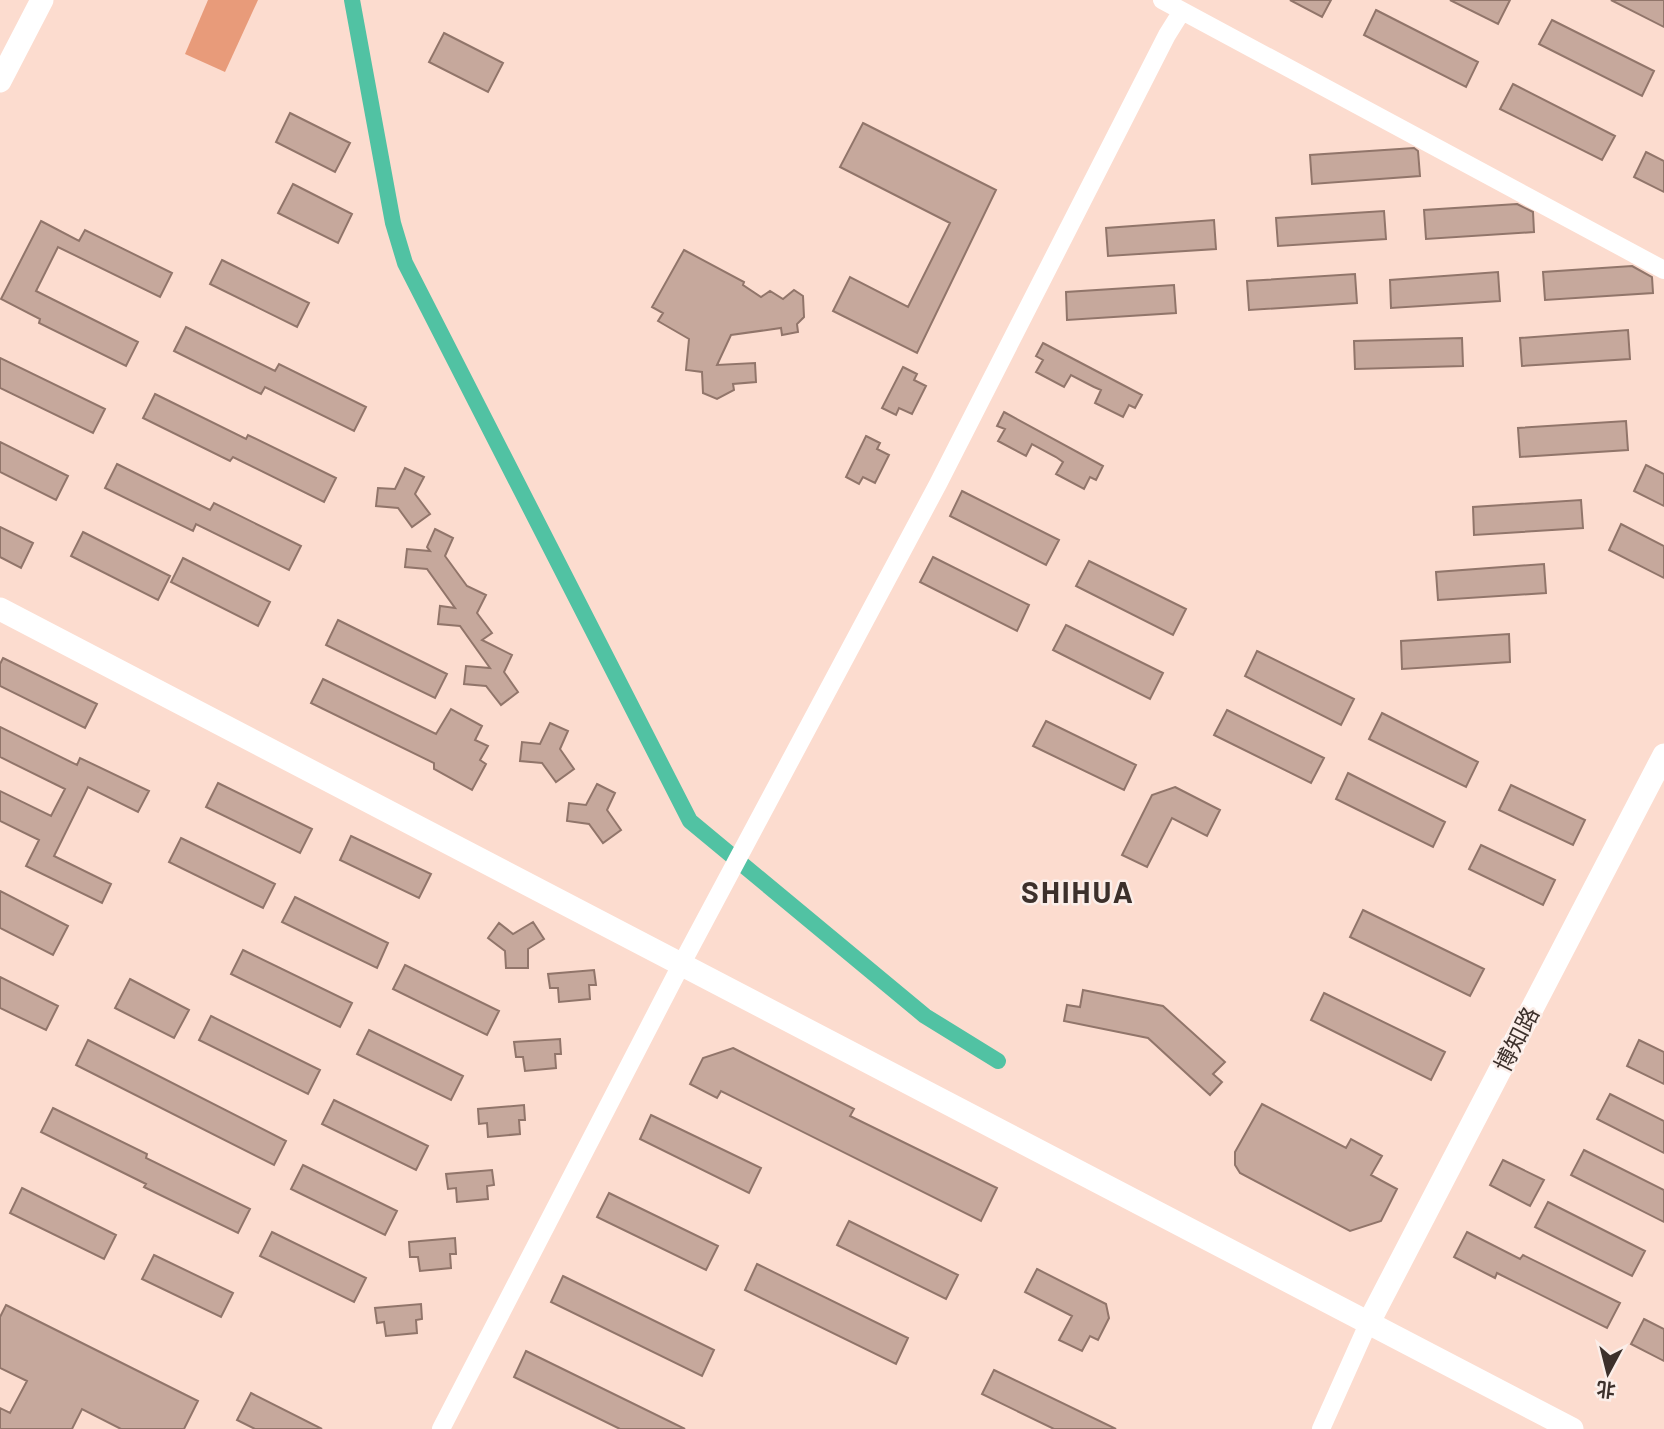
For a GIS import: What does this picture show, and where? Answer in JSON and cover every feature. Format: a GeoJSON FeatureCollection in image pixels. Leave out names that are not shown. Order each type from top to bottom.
{"type":"FeatureCollection","features":[{"type":"Feature","properties":{"kind":"street"},"geometry":{"type":"LineString","coordinates":[[0,81],[42,0]]}},
{"type":"Feature","properties":{"kind":"street"},"geometry":{"type":"LineString","coordinates":[[1162,0],[1664,270]]}},
{"type":"Feature","properties":{"kind":"street"},"geometry":{"type":"LineString","coordinates":[[441,1429],[681,965],[932,496],[1167,35],[1182,11]]}},
{"type":"Feature","properties":{"kind":"street"},"geometry":{"type":"LineString","coordinates":[[0,609],[1572,1429]]}},
{"type":"Feature","properties":{"kind":"street","name":"博知路"},"geometry":{"type":"LineString","coordinates":[[1368,1324],[1664,755]]}},
{"type":"Feature","properties":{"kind":"street"},"geometry":{"type":"LineString","coordinates":[[1321,1429],[1368,1324]]}},
{"type":"Feature","properties":{"kind":"shaded area"},"geometry":{"type":"Polygon","coordinates":[[[208,0],[258,0],[225,72],[185,54],[208,0]]]}},
{"type":"Feature","properties":{"kind":"building"},"geometry":{"type":"Polygon","coordinates":[[[1290,0],[1331,0],[1322,17],[1290,0]]]}},
{"type":"Feature","properties":{"kind":"building"},"geometry":{"type":"Polygon","coordinates":[[[1450,0],[1510,0],[1498,24],[1450,0]]]}},
{"type":"Feature","properties":{"kind":"building"},"geometry":{"type":"Polygon","coordinates":[[[1611,0],[1664,0],[1664,27],[1611,0]]]}},
{"type":"Feature","properties":{"kind":"building"},"geometry":{"type":"Polygon","coordinates":[[[1376,10],[1478,62],[1466,87],[1364,35],[1376,10]]]}},
{"type":"Feature","properties":{"kind":"building"},"geometry":{"type":"Polygon","coordinates":[[[1552,20],[1654,71],[1642,96],[1539,44],[1552,20]]]}},
{"type":"Feature","properties":{"kind":"building"},"geometry":{"type":"Polygon","coordinates":[[[444,33],[503,63],[488,92],[429,62],[444,33]]]}},
{"type":"Feature","properties":{"kind":"building"},"geometry":{"type":"Polygon","coordinates":[[[1513,84],[1615,136],[1602,160],[1500,109],[1513,84]]]}},
{"type":"Feature","properties":{"kind":"building"},"geometry":{"type":"Polygon","coordinates":[[[290,113],[350,143],[335,172],[276,142],[290,113]]]}},
{"type":"Feature","properties":{"kind":"building"},"geometry":{"type":"Polygon","coordinates":[[[863,123],[996,190],[917,353],[833,311],[850,277],[908,307],[950,223],[840,167],[863,123]]]}},
{"type":"Feature","properties":{"kind":"building"},"geometry":{"type":"Polygon","coordinates":[[[1414,148],[1418,151],[1420,176],[1312,184],[1310,155],[1414,148]]]}},
{"type":"Feature","properties":{"kind":"building"},"geometry":{"type":"Polygon","coordinates":[[[1646,152],[1664,161],[1664,192],[1634,177],[1646,152]]]}},
{"type":"Feature","properties":{"kind":"building"},"geometry":{"type":"Polygon","coordinates":[[[293,184],[352,214],[338,243],[278,213],[293,184]]]}},
{"type":"Feature","properties":{"kind":"building"},"geometry":{"type":"Polygon","coordinates":[[[1517,204],[1533,212],[1534,232],[1426,239],[1424,210],[1517,204]]]}},
{"type":"Feature","properties":{"kind":"building"},"geometry":{"type":"Polygon","coordinates":[[[1384,211],[1386,239],[1278,246],[1276,218],[1384,211]]]}},
{"type":"Feature","properties":{"kind":"building"},"geometry":{"type":"Polygon","coordinates":[[[1214,220],[1216,249],[1108,256],[1106,228],[1214,220]]]}},
{"type":"Feature","properties":{"kind":"building"},"geometry":{"type":"Polygon","coordinates":[[[41,221],[79,241],[85,230],[172,273],[160,297],[58,247],[36,291],[138,342],[126,366],[39,323],[40,319],[1,299],[41,221]]]}},
{"type":"Feature","properties":{"kind":"building"},"geometry":{"type":"Polygon","coordinates":[[[684,250],[744,282],[743,285],[761,297],[770,291],[783,299],[794,290],[803,296],[804,317],[797,324],[798,332],[782,335],[781,328],[731,335],[717,365],[755,363],[756,382],[733,384],[734,390],[717,399],[703,393],[702,372],[686,370],[689,339],[658,321],[663,313],[652,307],[684,250]]]}},
{"type":"Feature","properties":{"kind":"building"},"geometry":{"type":"Polygon","coordinates":[[[222,260],[309,303],[297,327],[210,284],[222,260]]]}},
{"type":"Feature","properties":{"kind":"building"},"geometry":{"type":"Polygon","coordinates":[[[1632,266],[1652,277],[1653,293],[1545,300],[1543,272],[1632,266]]]}},
{"type":"Feature","properties":{"kind":"building"},"geometry":{"type":"Polygon","coordinates":[[[1498,272],[1500,301],[1391,308],[1390,280],[1498,272]]]}},
{"type":"Feature","properties":{"kind":"building"},"geometry":{"type":"Polygon","coordinates":[[[1355,274],[1357,303],[1249,310],[1247,281],[1355,274]]]}},
{"type":"Feature","properties":{"kind":"building"},"geometry":{"type":"Polygon","coordinates":[[[1174,285],[1176,313],[1067,320],[1066,292],[1174,285]]]}},
{"type":"Feature","properties":{"kind":"building"},"geometry":{"type":"Polygon","coordinates":[[[186,327],[275,371],[279,364],[366,407],[354,431],[265,387],[261,394],[174,351],[186,327]]]}},
{"type":"Feature","properties":{"kind":"building"},"geometry":{"type":"Polygon","coordinates":[[[1628,330],[1630,359],[1522,366],[1520,338],[1628,330]]]}},
{"type":"Feature","properties":{"kind":"building"},"geometry":{"type":"Polygon","coordinates":[[[1462,338],[1463,366],[1355,369],[1354,341],[1462,338]]]}},
{"type":"Feature","properties":{"kind":"building"},"geometry":{"type":"Polygon","coordinates":[[[1043,343],[1142,395],[1135,408],[1129,405],[1123,417],[1095,403],[1101,390],[1071,375],[1064,387],[1036,372],[1043,360],[1036,356],[1043,343]]]}},
{"type":"Feature","properties":{"kind":"building"},"geometry":{"type":"Polygon","coordinates":[[[0,358],[105,409],[93,433],[0,388],[0,358]]]}},
{"type":"Feature","properties":{"kind":"building"},"geometry":{"type":"Polygon","coordinates":[[[903,367],[917,374],[914,380],[926,386],[912,414],[899,408],[896,415],[882,408],[903,367]]]}},
{"type":"Feature","properties":{"kind":"building"},"geometry":{"type":"Polygon","coordinates":[[[155,394],[246,439],[248,435],[336,478],[324,502],[233,457],[230,461],[143,418],[155,394]]]}},
{"type":"Feature","properties":{"kind":"building"},"geometry":{"type":"Polygon","coordinates":[[[1004,412],[1103,466],[1096,480],[1090,477],[1084,489],[1056,474],[1063,462],[1056,457],[1032,444],[1026,456],[998,441],[1005,429],[997,426],[1004,412]]]}},
{"type":"Feature","properties":{"kind":"building"},"geometry":{"type":"Polygon","coordinates":[[[1626,421],[1628,450],[1520,457],[1518,428],[1626,421]]]}},
{"type":"Feature","properties":{"kind":"building"},"geometry":{"type":"Polygon","coordinates":[[[866,436],[880,443],[877,449],[889,455],[875,483],[863,477],[859,484],[846,477],[866,436]]]}},
{"type":"Feature","properties":{"kind":"building"},"geometry":{"type":"Polygon","coordinates":[[[0,442],[68,476],[56,500],[0,472],[0,442]]]}},
{"type":"Feature","properties":{"kind":"building"},"geometry":{"type":"Polygon","coordinates":[[[117,464],[210,510],[214,503],[301,546],[289,570],[196,524],[193,531],[105,488],[117,464]]]}},
{"type":"Feature","properties":{"kind":"building"},"geometry":{"type":"Polygon","coordinates":[[[1646,465],[1664,474],[1664,506],[1634,491],[1646,465]]]}},
{"type":"Feature","properties":{"kind":"building"},"geometry":{"type":"Polygon","coordinates":[[[405,468],[424,477],[415,494],[430,514],[412,527],[398,508],[376,506],[378,488],[395,489],[405,468]]]}},
{"type":"Feature","properties":{"kind":"building"},"geometry":{"type":"Polygon","coordinates":[[[962,491],[1059,540],[1046,565],[950,516],[962,491]]]}},
{"type":"Feature","properties":{"kind":"building"},"geometry":{"type":"Polygon","coordinates":[[[1581,500],[1583,528],[1474,535],[1473,507],[1581,500]]]}},
{"type":"Feature","properties":{"kind":"building"},"geometry":{"type":"Polygon","coordinates":[[[1621,524],[1664,546],[1664,578],[1609,550],[1621,524]]]}},
{"type":"Feature","properties":{"kind":"building"},"geometry":{"type":"Polygon","coordinates":[[[0,527],[33,543],[21,568],[0,557],[0,527]]]}},
{"type":"Feature","properties":{"kind":"building"},"geometry":{"type":"Polygon","coordinates":[[[435,529],[453,538],[445,556],[467,586],[486,595],[477,613],[492,633],[482,640],[512,655],[504,672],[518,692],[501,705],[486,686],[464,684],[466,666],[490,668],[460,626],[438,624],[440,606],[455,608],[427,569],[405,567],[407,549],[430,551],[427,547],[435,529]]]}},
{"type":"Feature","properties":{"kind":"building"},"geometry":{"type":"Polygon","coordinates":[[[83,532],[170,576],[158,600],[71,556],[83,532]]]}},
{"type":"Feature","properties":{"kind":"building"},"geometry":{"type":"Polygon","coordinates":[[[933,557],[1029,605],[1017,631],[920,582],[933,557]]]}},
{"type":"Feature","properties":{"kind":"building"},"geometry":{"type":"Polygon","coordinates":[[[183,558],[270,602],[258,626],[171,582],[183,558]]]}},
{"type":"Feature","properties":{"kind":"building"},"geometry":{"type":"Polygon","coordinates":[[[1089,561],[1186,609],[1173,635],[1076,586],[1089,561]]]}},
{"type":"Feature","properties":{"kind":"building"},"geometry":{"type":"Polygon","coordinates":[[[1544,564],[1546,593],[1438,600],[1436,572],[1544,564]]]}},
{"type":"Feature","properties":{"kind":"building"},"geometry":{"type":"Polygon","coordinates":[[[338,620],[447,674],[435,698],[326,645],[338,620]]]}},
{"type":"Feature","properties":{"kind":"building"},"geometry":{"type":"Polygon","coordinates":[[[1066,625],[1163,673],[1150,699],[1053,650],[1066,625]]]}},
{"type":"Feature","properties":{"kind":"building"},"geometry":{"type":"Polygon","coordinates":[[[1509,634],[1510,662],[1402,669],[1401,641],[1509,634]]]}},
{"type":"Feature","properties":{"kind":"building"},"geometry":{"type":"Polygon","coordinates":[[[1257,651],[1354,699],[1341,725],[1245,676],[1257,651]]]}},
{"type":"Feature","properties":{"kind":"building"},"geometry":{"type":"Polygon","coordinates":[[[3,658],[97,704],[85,728],[0,686],[0,664],[3,658]]]}},
{"type":"Feature","properties":{"kind":"building"},"geometry":{"type":"Polygon","coordinates":[[[323,679],[436,734],[451,709],[482,726],[475,740],[488,746],[480,760],[486,764],[472,790],[434,769],[434,763],[311,703],[323,679]]]}},
{"type":"Feature","properties":{"kind":"building"},"geometry":{"type":"Polygon","coordinates":[[[1227,710],[1324,758],[1311,783],[1214,735],[1227,710]]]}},
{"type":"Feature","properties":{"kind":"building"},"geometry":{"type":"Polygon","coordinates":[[[1382,713],[1478,762],[1466,787],[1369,739],[1382,713]]]}},
{"type":"Feature","properties":{"kind":"building"},"geometry":{"type":"Polygon","coordinates":[[[1046,721],[1136,765],[1124,790],[1033,746],[1046,721]]]}},
{"type":"Feature","properties":{"kind":"building"},"geometry":{"type":"Polygon","coordinates":[[[550,723],[568,731],[560,749],[574,769],[556,782],[542,763],[520,761],[522,742],[540,744],[550,723]]]}},
{"type":"Feature","properties":{"kind":"building"},"geometry":{"type":"Polygon","coordinates":[[[0,727],[77,765],[80,758],[149,791],[138,812],[88,787],[54,856],[111,884],[102,903],[26,866],[39,840],[0,821],[0,791],[51,816],[65,789],[0,757],[0,727]]]}},
{"type":"Feature","properties":{"kind":"building"},"geometry":{"type":"Polygon","coordinates":[[[1348,773],[1445,822],[1433,847],[1336,799],[1348,773]]]}},
{"type":"Feature","properties":{"kind":"building"},"geometry":{"type":"Polygon","coordinates":[[[218,783],[312,829],[300,853],[206,807],[218,783]]]}},
{"type":"Feature","properties":{"kind":"building"},"geometry":{"type":"Polygon","coordinates":[[[597,784],[615,793],[607,810],[621,830],[603,843],[589,824],[567,821],[569,803],[586,805],[597,784]]]}},
{"type":"Feature","properties":{"kind":"building"},"geometry":{"type":"Polygon","coordinates":[[[1511,785],[1585,820],[1573,845],[1499,810],[1511,785]]]}},
{"type":"Feature","properties":{"kind":"building"},"geometry":{"type":"Polygon","coordinates":[[[1175,787],[1220,810],[1207,836],[1172,818],[1147,867],[1122,855],[1152,795],[1175,787]]]}},
{"type":"Feature","properties":{"kind":"building"},"geometry":{"type":"Polygon","coordinates":[[[351,836],[431,874],[419,898],[340,860],[351,836]]]}},
{"type":"Feature","properties":{"kind":"building"},"geometry":{"type":"Polygon","coordinates":[[[181,838],[275,884],[263,908],[169,862],[181,838]]]}},
{"type":"Feature","properties":{"kind":"building"},"geometry":{"type":"Polygon","coordinates":[[[1481,845],[1555,880],[1543,905],[1469,869],[1481,845]]]}},
{"type":"Feature","properties":{"kind":"building"},"geometry":{"type":"Polygon","coordinates":[[[0,891],[68,926],[53,955],[0,928],[0,891]]]}},
{"type":"Feature","properties":{"kind":"building"},"geometry":{"type":"Polygon","coordinates":[[[295,897],[388,943],[377,968],[282,922],[295,897]]]}},
{"type":"Feature","properties":{"kind":"building"},"geometry":{"type":"Polygon","coordinates":[[[1363,910],[1484,969],[1470,996],[1350,937],[1363,910]]]}},
{"type":"Feature","properties":{"kind":"building"},"geometry":{"type":"Polygon","coordinates":[[[533,922],[544,939],[528,949],[528,968],[506,968],[505,951],[488,938],[499,923],[513,934],[533,922]]]}},
{"type":"Feature","properties":{"kind":"building"},"geometry":{"type":"Polygon","coordinates":[[[243,950],[352,1003],[340,1027],[231,974],[243,950]]]}},
{"type":"Feature","properties":{"kind":"building"},"geometry":{"type":"Polygon","coordinates":[[[405,965],[499,1011],[487,1035],[393,989],[405,965]]]}},
{"type":"Feature","properties":{"kind":"building"},"geometry":{"type":"Polygon","coordinates":[[[594,970],[596,985],[589,985],[590,999],[559,1002],[558,988],[550,988],[548,974],[594,970]]]}},
{"type":"Feature","properties":{"kind":"building"},"geometry":{"type":"Polygon","coordinates":[[[0,977],[58,1006],[46,1030],[0,1008],[0,977]]]}},
{"type":"Feature","properties":{"kind":"building"},"geometry":{"type":"Polygon","coordinates":[[[130,979],[189,1010],[174,1038],[115,1008],[130,979]]]}},
{"type":"Feature","properties":{"kind":"building"},"geometry":{"type":"Polygon","coordinates":[[[1083,990],[1163,1006],[1225,1062],[1213,1074],[1222,1082],[1210,1095],[1148,1038],[1064,1021],[1067,1005],[1080,1007],[1083,990]]]}},
{"type":"Feature","properties":{"kind":"building"},"geometry":{"type":"Polygon","coordinates":[[[1324,993],[1445,1052],[1431,1080],[1311,1020],[1324,993]]]}},
{"type":"Feature","properties":{"kind":"building"},"geometry":{"type":"Polygon","coordinates":[[[211,1016],[320,1070],[308,1094],[199,1040],[211,1016]]]}},
{"type":"Feature","properties":{"kind":"building"},"geometry":{"type":"Polygon","coordinates":[[[369,1030],[463,1076],[451,1100],[357,1054],[369,1030]]]}},
{"type":"Feature","properties":{"kind":"building"},"geometry":{"type":"Polygon","coordinates":[[[560,1039],[561,1054],[555,1054],[556,1068],[525,1071],[523,1057],[516,1057],[514,1042],[560,1039]]]}},
{"type":"Feature","properties":{"kind":"building"},"geometry":{"type":"Polygon","coordinates":[[[88,1040],[286,1141],[274,1165],[76,1065],[88,1040]]]}},
{"type":"Feature","properties":{"kind":"building"},"geometry":{"type":"Polygon","coordinates":[[[1639,1040],[1664,1052],[1664,1084],[1627,1066],[1639,1040]]]}},
{"type":"Feature","properties":{"kind":"building"},"geometry":{"type":"Polygon","coordinates":[[[733,1048],[854,1109],[850,1116],[997,1188],[981,1221],[721,1091],[717,1098],[690,1084],[703,1058],[733,1048]]]}},
{"type":"Feature","properties":{"kind":"building"},"geometry":{"type":"Polygon","coordinates":[[[1610,1094],[1664,1121],[1664,1153],[1597,1119],[1610,1094]]]}},
{"type":"Feature","properties":{"kind":"building"},"geometry":{"type":"Polygon","coordinates":[[[334,1100],[428,1146],[416,1170],[322,1124],[334,1100]]]}},
{"type":"Feature","properties":{"kind":"building"},"geometry":{"type":"Polygon","coordinates":[[[1262,1104],[1346,1148],[1351,1139],[1382,1156],[1371,1175],[1397,1189],[1381,1221],[1350,1231],[1240,1173],[1235,1165],[1235,1152],[1262,1104]]]}},
{"type":"Feature","properties":{"kind":"building"},"geometry":{"type":"Polygon","coordinates":[[[524,1105],[525,1120],[519,1120],[520,1134],[488,1137],[487,1123],[479,1124],[478,1109],[524,1105]]]}},
{"type":"Feature","properties":{"kind":"building"},"geometry":{"type":"Polygon","coordinates":[[[53,1108],[250,1209],[238,1233],[41,1132],[53,1108]]]}},
{"type":"Feature","properties":{"kind":"building"},"geometry":{"type":"Polygon","coordinates":[[[651,1115],[761,1168],[749,1193],[640,1139],[651,1115]]]}},
{"type":"Feature","properties":{"kind":"building"},"geometry":{"type":"Polygon","coordinates":[[[1584,1150],[1664,1190],[1664,1222],[1571,1175],[1584,1150]]]}},
{"type":"Feature","properties":{"kind":"building"},"geometry":{"type":"Polygon","coordinates":[[[1503,1160],[1544,1180],[1530,1206],[1490,1185],[1503,1160]]]}},
{"type":"Feature","properties":{"kind":"building"},"geometry":{"type":"Polygon","coordinates":[[[303,1165],[397,1211],[385,1235],[291,1189],[303,1165]]]}},
{"type":"Feature","properties":{"kind":"building"},"geometry":{"type":"Polygon","coordinates":[[[492,1170],[494,1185],[487,1186],[488,1199],[457,1202],[456,1188],[448,1189],[446,1174],[492,1170]]]}},
{"type":"Feature","properties":{"kind":"building"},"geometry":{"type":"Polygon","coordinates":[[[22,1188],[116,1235],[104,1259],[10,1213],[22,1188]]]}},
{"type":"Feature","properties":{"kind":"building"},"geometry":{"type":"Polygon","coordinates":[[[609,1193],[718,1246],[706,1270],[597,1217],[609,1193]]]}},
{"type":"Feature","properties":{"kind":"building"},"geometry":{"type":"Polygon","coordinates":[[[1548,1202],[1645,1251],[1632,1276],[1535,1227],[1548,1202]]]}},
{"type":"Feature","properties":{"kind":"building"},"geometry":{"type":"Polygon","coordinates":[[[849,1221],[958,1275],[946,1299],[837,1245],[849,1221]]]}},
{"type":"Feature","properties":{"kind":"building"},"geometry":{"type":"Polygon","coordinates":[[[272,1232],[366,1278],[354,1302],[260,1256],[272,1232]]]}},
{"type":"Feature","properties":{"kind":"building"},"geometry":{"type":"Polygon","coordinates":[[[1467,1232],[1520,1259],[1523,1255],[1620,1303],[1607,1328],[1497,1273],[1495,1278],[1454,1257],[1467,1232]]]}},
{"type":"Feature","properties":{"kind":"building"},"geometry":{"type":"Polygon","coordinates":[[[455,1238],[456,1254],[450,1254],[451,1268],[420,1271],[418,1257],[410,1257],[409,1242],[455,1238]]]}},
{"type":"Feature","properties":{"kind":"building"},"geometry":{"type":"Polygon","coordinates":[[[154,1255],[233,1293],[221,1317],[142,1279],[154,1255]]]}},
{"type":"Feature","properties":{"kind":"building"},"geometry":{"type":"Polygon","coordinates":[[[757,1264],[908,1338],[896,1364],[745,1290],[757,1264]]]}},
{"type":"Feature","properties":{"kind":"building"},"geometry":{"type":"Polygon","coordinates":[[[1037,1269],[1106,1304],[1109,1318],[1098,1340],[1090,1336],[1082,1351],[1059,1340],[1072,1316],[1025,1292],[1037,1269]]]}},
{"type":"Feature","properties":{"kind":"building"},"geometry":{"type":"Polygon","coordinates":[[[563,1276],[714,1350],[702,1376],[551,1302],[563,1276]]]}},
{"type":"Feature","properties":{"kind":"building"},"geometry":{"type":"Polygon","coordinates":[[[421,1304],[422,1319],[416,1320],[417,1333],[386,1336],[384,1322],[377,1323],[375,1308],[421,1304]]]}},
{"type":"Feature","properties":{"kind":"building"},"geometry":{"type":"Polygon","coordinates":[[[6,1305],[198,1401],[184,1429],[121,1429],[82,1409],[72,1429],[0,1429],[0,1408],[10,1413],[27,1381],[0,1368],[0,1317],[6,1305]]]}},
{"type":"Feature","properties":{"kind":"building"},"geometry":{"type":"Polygon","coordinates":[[[1644,1319],[1664,1329],[1664,1361],[1631,1344],[1644,1319]]]}},
{"type":"Feature","properties":{"kind":"building"},"geometry":{"type":"Polygon","coordinates":[[[526,1351],[685,1429],[620,1429],[514,1377],[526,1351]]]}},
{"type":"Feature","properties":{"kind":"building"},"geometry":{"type":"Polygon","coordinates":[[[994,1370],[1116,1429],[1054,1429],[982,1394],[994,1370]]]}},
{"type":"Feature","properties":{"kind":"building"},"geometry":{"type":"Polygon","coordinates":[[[251,1393],[322,1429],[255,1429],[237,1420],[251,1393]]]}},
{"type":"Feature","properties":{"kind":"waterway"},"geometry":{"type":"LineString","coordinates":[[352,0],[393,223],[405,263],[690,821],[925,1016],[998,1061]]}},
{"type":"Feature","properties":{"kind":"district","name":"SHIHUA"},"geometry":{"type":"Point","coordinates":[1078,891]}}]}
